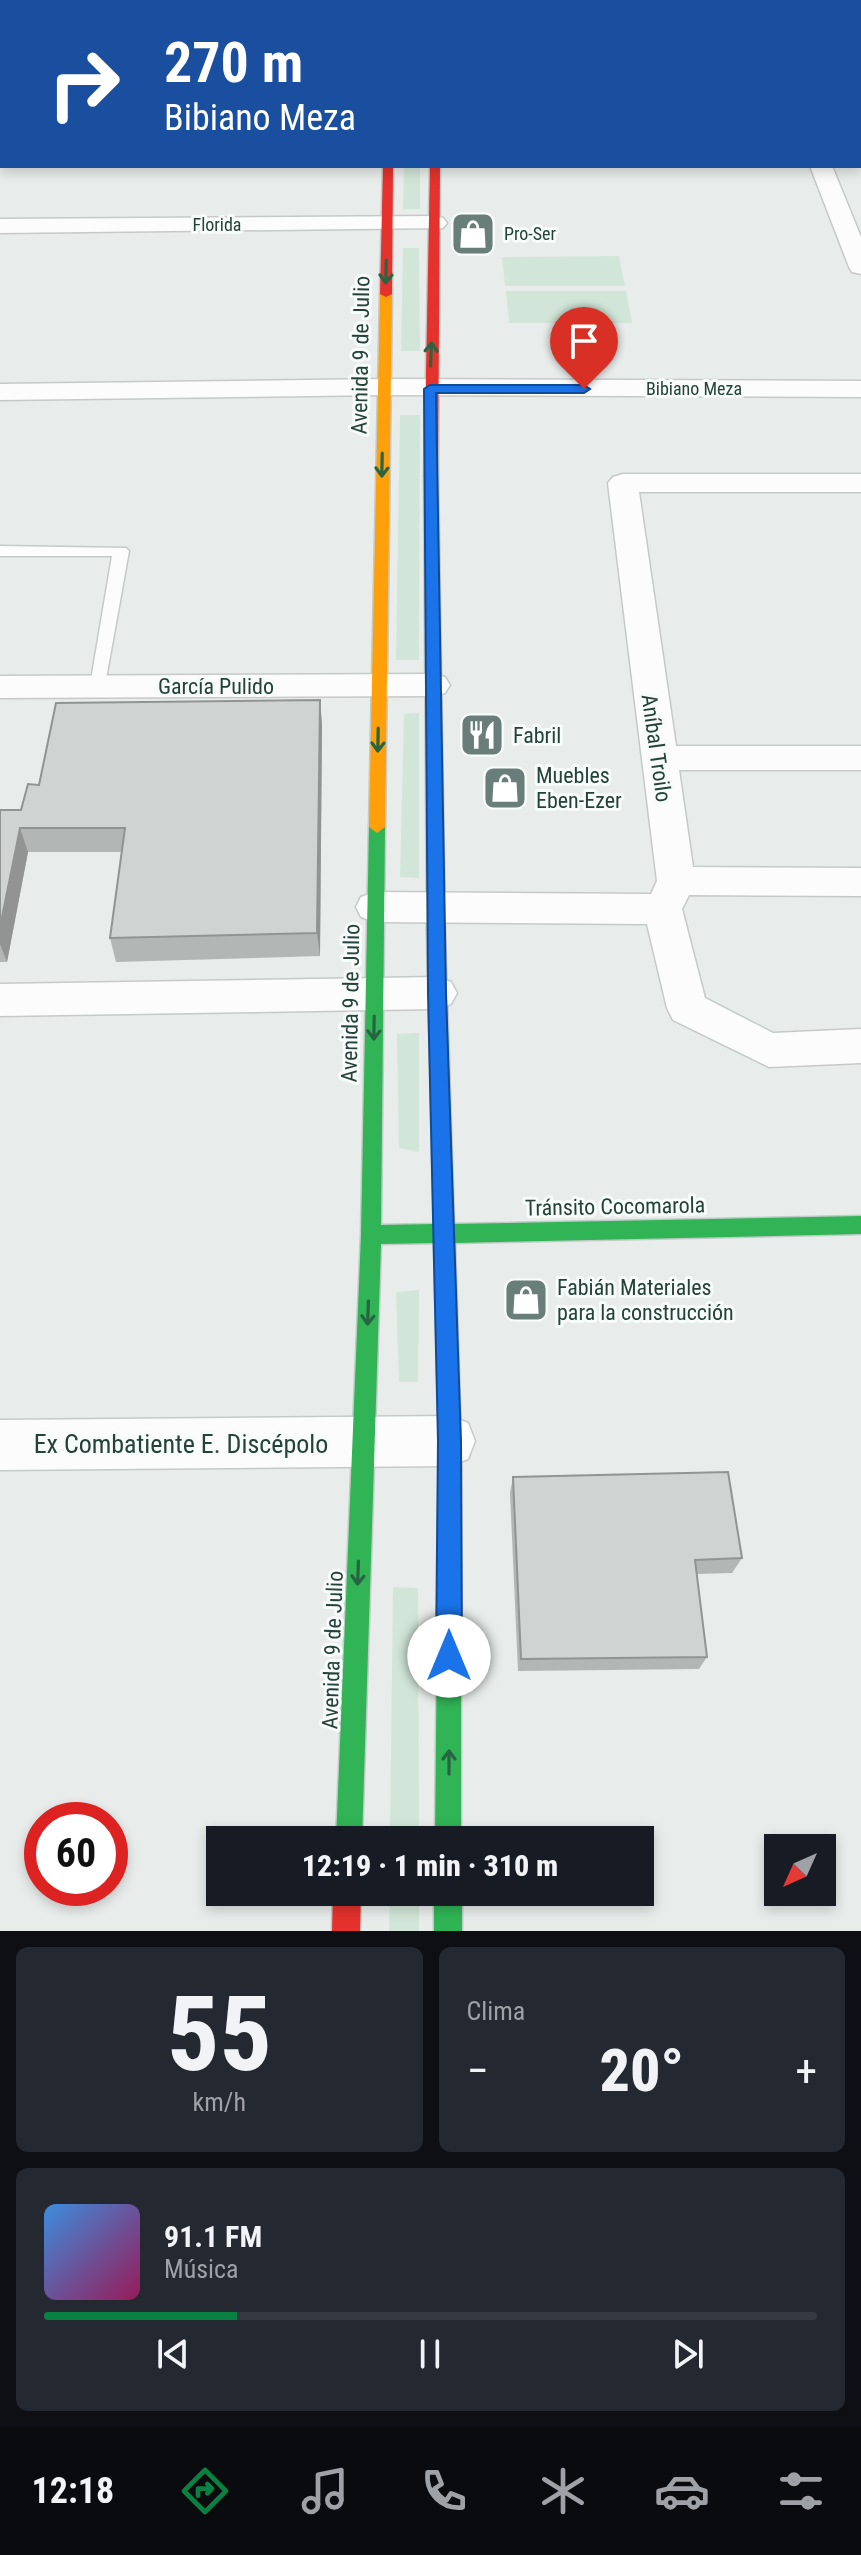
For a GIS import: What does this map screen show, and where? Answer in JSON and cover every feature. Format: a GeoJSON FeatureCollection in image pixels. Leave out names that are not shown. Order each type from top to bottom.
{"type":"FeatureCollection","features":[{"type":"Feature","properties":{"kind":"main road","name":"Avenida 9 de Julio"},"geometry":{"type":"LineString","coordinates":[[349,1826],[371,1235],[388,168]]}},
{"type":"Feature","properties":{"kind":"main road"},"geometry":{"type":"LineString","coordinates":[[435,168],[430,389],[437,993],[450,1441],[448,1826]]}},
{"type":"Feature","properties":{"kind":"main road","name":"Tránsito Cocomarola"},"geometry":{"type":"LineString","coordinates":[[371,1235],[861,1225]]}},
{"type":"Feature","properties":{"kind":"main road"},"geometry":{"type":"LineString","coordinates":[[346,1931],[347,1906]]}},
{"type":"Feature","properties":{"kind":"main road"},"geometry":{"type":"LineString","coordinates":[[448,1906],[448,1931]]}},
{"type":"Feature","properties":{"kind":"street"},"geometry":{"type":"LineString","coordinates":[[822,168],[861,267]]}},
{"type":"Feature","properties":{"kind":"street","name":"Florida"},"geometry":{"type":"LineString","coordinates":[[0,226],[435,223]]}},
{"type":"Feature","properties":{"kind":"street","name":"Bibiano Meza"},"geometry":{"type":"LineString","coordinates":[[0,392],[383,387],[861,389]]}},
{"type":"Feature","properties":{"kind":"street","name":"Aníbal Troilo"},"geometry":{"type":"LineString","coordinates":[[861,483],[623,483],[658,758],[669,895],[687,1008],[769,1050],[861,1046]]}},
{"type":"Feature","properties":{"kind":"street","name":"García Pulido"},"geometry":{"type":"LineString","coordinates":[[0,687],[433,685]]}},
{"type":"Feature","properties":{"kind":"street"},"geometry":{"type":"LineString","coordinates":[[658,758],[861,758]]}},
{"type":"Feature","properties":{"kind":"street"},"geometry":{"type":"LineString","coordinates":[[375,907],[436,907],[861,882]]}},
{"type":"Feature","properties":{"kind":"street"},"geometry":{"type":"LineString","coordinates":[[0,1000],[437,993]]}},
{"type":"Feature","properties":{"kind":"street","name":"Ex Combatiente E. Discépolo"},"geometry":{"type":"LineString","coordinates":[[0,1445],[450,1441]]}},
{"type":"Feature","properties":{"kind":"lane"},"geometry":{"type":"LineString","coordinates":[[0,551],[121,551],[98,686]]}},
{"type":"Feature","properties":{"kind":"green space"},"geometry":{"type":"Polygon","coordinates":[[[404,168],[420,168],[420,209],[403,209],[404,168]]]}},
{"type":"Feature","properties":{"kind":"green space"},"geometry":{"type":"Polygon","coordinates":[[[403,248],[419,248],[420,351],[401,351],[403,248]]]}},
{"type":"Feature","properties":{"kind":"green space"},"geometry":{"type":"Polygon","coordinates":[[[619,256],[625,286],[505,286],[502,257],[619,256]]]}},
{"type":"Feature","properties":{"kind":"green space"},"geometry":{"type":"Polygon","coordinates":[[[506,291],[626,291],[632,323],[509,323],[506,291]]]}},
{"type":"Feature","properties":{"kind":"green space"},"geometry":{"type":"Polygon","coordinates":[[[400,415],[420,415],[419,660],[396,660],[400,415]]]}},
{"type":"Feature","properties":{"kind":"green space"},"geometry":{"type":"Polygon","coordinates":[[[419,713],[419,878],[400,877],[404,714],[419,713]]]}},
{"type":"Feature","properties":{"kind":"green space"},"geometry":{"type":"Polygon","coordinates":[[[419,1033],[419,1152],[399,1148],[397,1034],[419,1033]]]}},
{"type":"Feature","properties":{"kind":"green space"},"geometry":{"type":"Polygon","coordinates":[[[419,1290],[418,1382],[399,1382],[396,1292],[419,1290]]]}},
{"type":"Feature","properties":{"kind":"green space"},"geometry":{"type":"Polygon","coordinates":[[[393,1587],[418,1588],[419,1826],[390,1826],[393,1587]]]}},
{"type":"Feature","properties":{"kind":"green space"},"geometry":{"type":"Polygon","coordinates":[[[390,1906],[419,1906],[419,1931],[389,1931],[390,1906]]]}},
{"type":"Feature","properties":{"kind":"building"},"geometry":{"type":"Polygon","coordinates":[[[320,700],[317,933],[110,938],[125,828],[20,828],[0,927],[0,810],[21,810],[28,784],[39,785],[56,703],[320,700]]]}},
{"type":"Feature","properties":{"kind":"building"},"geometry":{"type":"Polygon","coordinates":[[[728,1472],[742,1558],[695,1560],[707,1657],[521,1659],[513,1477],[728,1472]]]}},
{"type":"Feature","properties":{"kind":"traffic: fast"},"geometry":{"type":"LineString","coordinates":[[350,1826],[371,1235],[377,827]]}},
{"type":"Feature","properties":{"kind":"traffic: fast"},"geometry":{"type":"LineString","coordinates":[[436,934],[450,1441],[448,1826]]}},
{"type":"Feature","properties":{"kind":"traffic: fast"},"geometry":{"type":"LineString","coordinates":[[371,1235],[861,1225]]}},
{"type":"Feature","properties":{"kind":"traffic: fast"},"geometry":{"type":"LineString","coordinates":[[448,1906],[448,1931]]}},
{"type":"Feature","properties":{"kind":"traffic: slow"},"geometry":{"type":"LineString","coordinates":[[377,827],[386,294]]}},
{"type":"Feature","properties":{"kind":"traffic: slow"},"geometry":{"type":"LineString","coordinates":[[431,476],[436,934]]}},
{"type":"Feature","properties":{"kind":"traffic: jam"},"geometry":{"type":"LineString","coordinates":[[386,294],[388,168]]}},
{"type":"Feature","properties":{"kind":"traffic: jam"},"geometry":{"type":"LineString","coordinates":[[431,476],[435,168]]}},
{"type":"Feature","properties":{"kind":"traffic: jam"},"geometry":{"type":"LineString","coordinates":[[346,1931],[347,1906]]}},
{"type":"Feature","properties":{"kind":"place","name":"Pro-Ser"},"geometry":{"type":"Point","coordinates":[473,234]}},
{"type":"Feature","properties":{"kind":"place","name":"Fabril"},"geometry":{"type":"Point","coordinates":[482,735]}},
{"type":"Feature","properties":{"kind":"place","name":"Muebles Eben-Ezer"},"geometry":{"type":"Point","coordinates":[505,788]}},
{"type":"Feature","properties":{"kind":"place","name":"Fabián Materiales para la construcción"},"geometry":{"type":"Point","coordinates":[526,1300]}},
{"type":"Feature","properties":{"kind":"route"},"geometry":{"type":"LineString","coordinates":[[449,1656],[450,1441],[437,993],[430,389],[584,389]]}}]}
